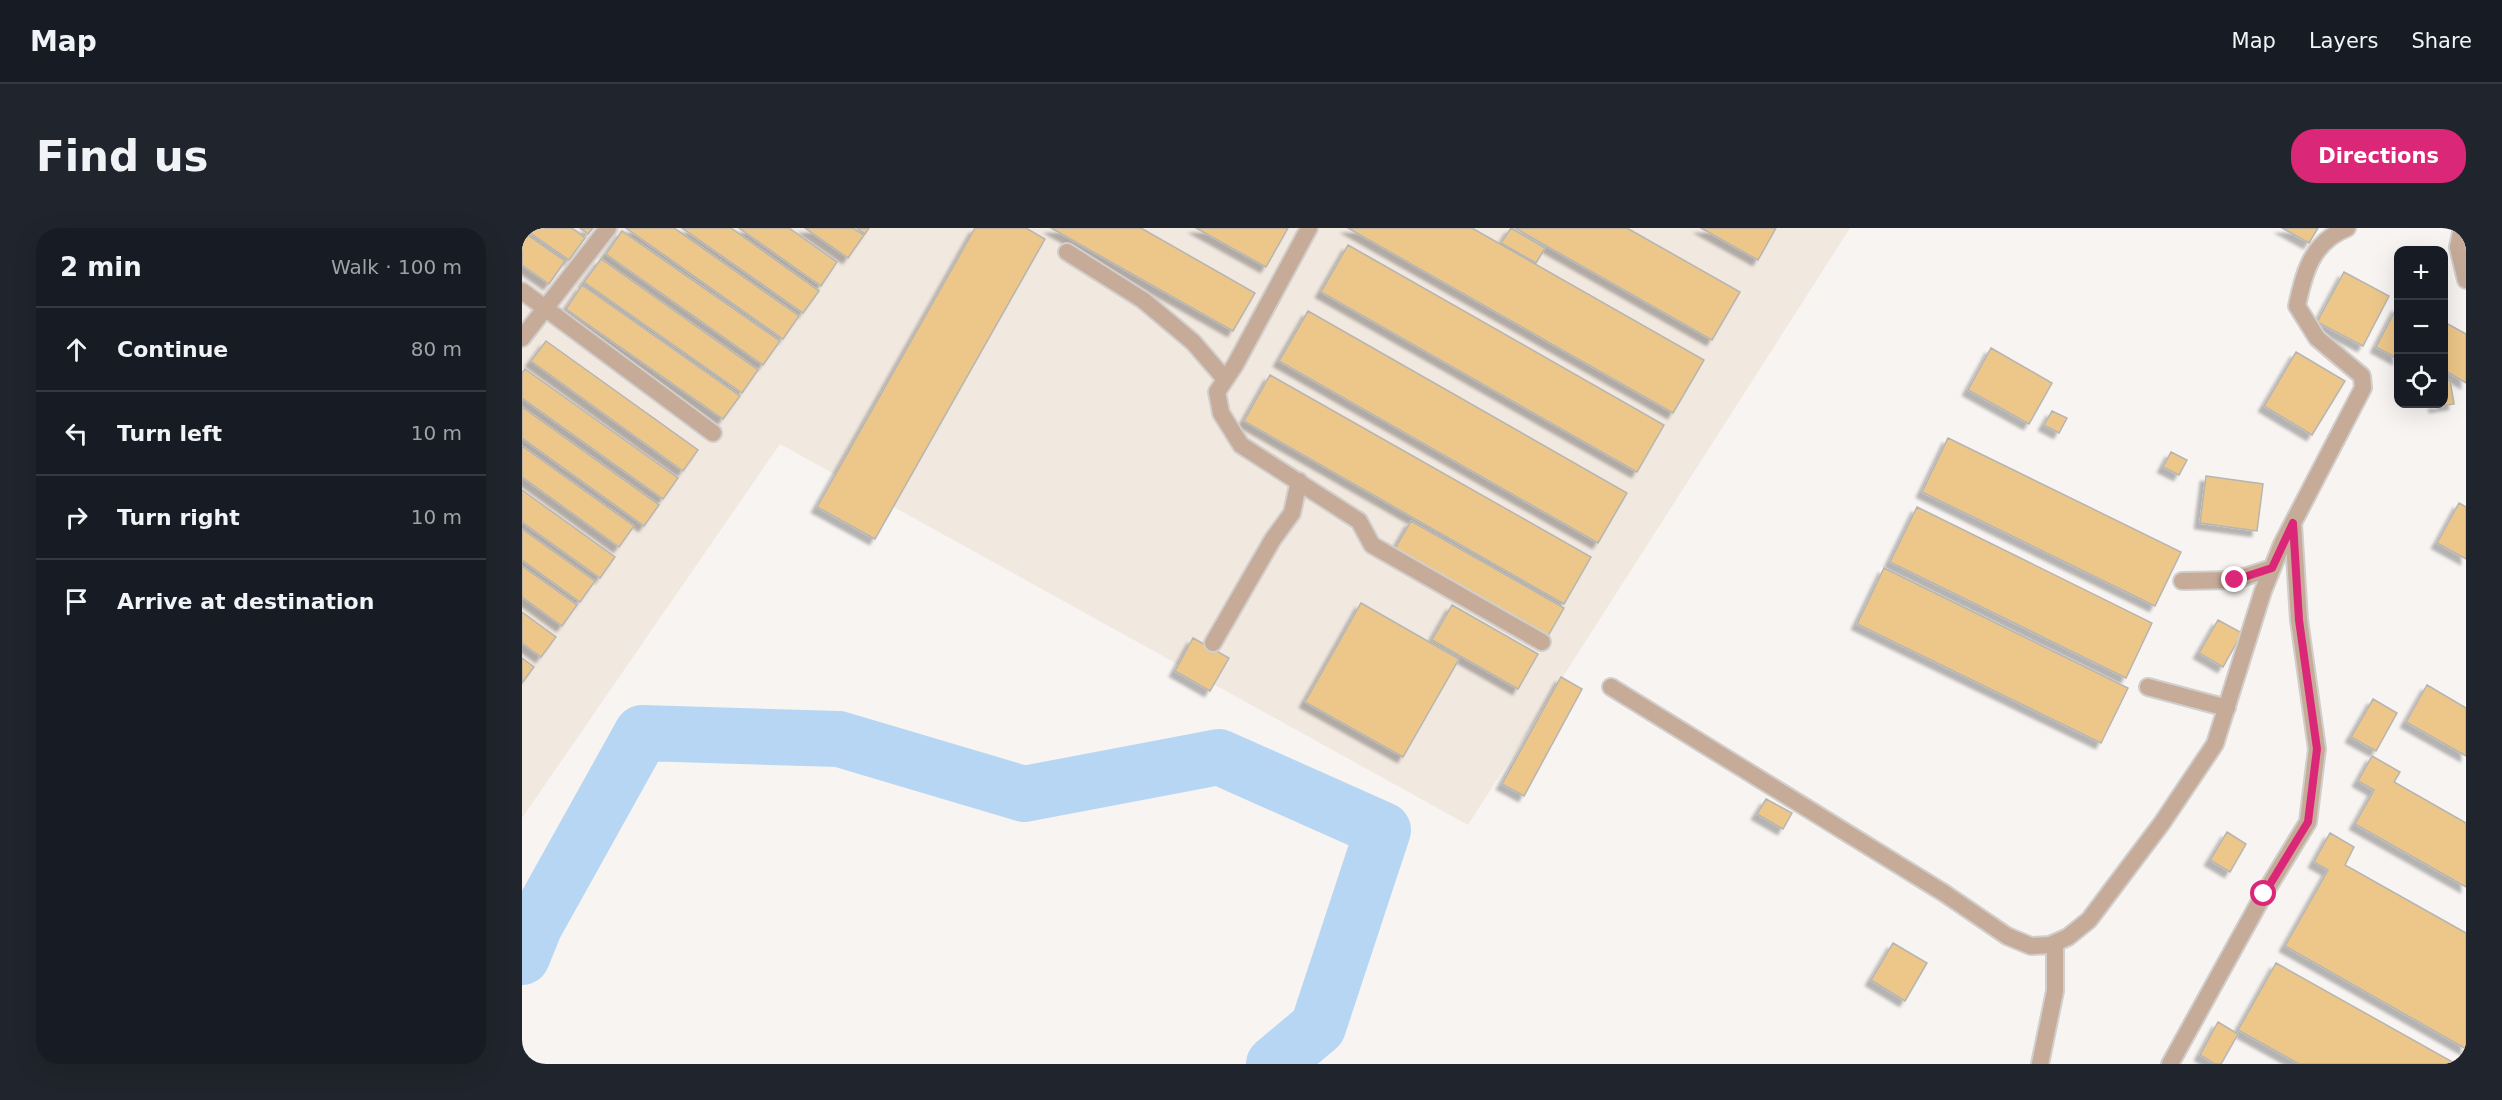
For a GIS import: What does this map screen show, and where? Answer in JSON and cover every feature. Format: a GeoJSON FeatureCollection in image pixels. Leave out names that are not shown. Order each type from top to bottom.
{"type":"FeatureCollection","features":[{"type":"Feature","properties":{"kind":"lane"},"geometry":{"type":"LineString","coordinates":[[522,339],[608,228]]}},
{"type":"Feature","properties":{"kind":"lane"},"geometry":{"type":"LineString","coordinates":[[1309,228],[1217,392],[1221,413],[1241,445],[1359,521],[1372,545],[1542,642]]}},
{"type":"Feature","properties":{"kind":"lane"},"geometry":{"type":"LineString","coordinates":[[1611,687],[1944,893],[2007,936],[2031,945],[2055,943],[2068,937],[2089,920],[2162,823],[2215,744],[2272,568],[2363,388],[2362,376],[2317,338],[2297,306],[2303,277],[2314,253],[2331,235],[2347,228]]}},
{"type":"Feature","properties":{"kind":"lane"},"geometry":{"type":"LineString","coordinates":[[2462,228],[2458,247],[2466,280]]}},
{"type":"Feature","properties":{"kind":"lane"},"geometry":{"type":"LineString","coordinates":[[1067,252],[1143,300],[1192,342],[1225,379]]}},
{"type":"Feature","properties":{"kind":"lane"},"geometry":{"type":"LineString","coordinates":[[522,291],[713,433]]}},
{"type":"Feature","properties":{"kind":"lane"},"geometry":{"type":"LineString","coordinates":[[1214,643],[1273,539],[1292,513],[1299,481]]}},
{"type":"Feature","properties":{"kind":"lane"},"geometry":{"type":"LineString","coordinates":[[2170,1064],[2264,894],[2308,822],[2317,749],[2299,620],[2293,523]]}},
{"type":"Feature","properties":{"kind":"lane"},"geometry":{"type":"LineString","coordinates":[[2182,581],[2235,580],[2272,568]]}},
{"type":"Feature","properties":{"kind":"lane"},"geometry":{"type":"LineString","coordinates":[[2148,687],[2227,708]]}},
{"type":"Feature","properties":{"kind":"lane"},"geometry":{"type":"LineString","coordinates":[[2040,1064],[2055,991],[2055,943]]}},
{"type":"Feature","properties":{"kind":"shaded area"},"geometry":{"type":"Polygon","coordinates":[[[522,228],[1850,228],[1468,825],[780,444],[522,818],[522,228]]]}},
{"type":"Feature","properties":{"kind":"building"},"geometry":{"type":"Polygon","coordinates":[[[523,228],[572,228],[585,238],[569,260],[523,228]]]}},
{"type":"Feature","properties":{"kind":"building"},"geometry":{"type":"Polygon","coordinates":[[[580,228],[593,228],[588,234],[580,228]]]}},
{"type":"Feature","properties":{"kind":"building"},"geometry":{"type":"Polygon","coordinates":[[[626,228],[674,228],[799,316],[783,339],[626,228]]]}},
{"type":"Feature","properties":{"kind":"building"},"geometry":{"type":"Polygon","coordinates":[[[682,228],[731,228],[819,291],[803,313],[682,228]]]}},
{"type":"Feature","properties":{"kind":"building"},"geometry":{"type":"Polygon","coordinates":[[[739,228],[789,228],[837,262],[821,286],[739,228]]]}},
{"type":"Feature","properties":{"kind":"building"},"geometry":{"type":"Polygon","coordinates":[[[805,228],[853,228],[864,235],[848,258],[805,228]]]}},
{"type":"Feature","properties":{"kind":"building"},"geometry":{"type":"Polygon","coordinates":[[[857,228],[869,228],[865,234],[857,228]]]}},
{"type":"Feature","properties":{"kind":"building"},"geometry":{"type":"Polygon","coordinates":[[[975,228],[1026,228],[1045,239],[875,539],[817,507],[975,228]]]}},
{"type":"Feature","properties":{"kind":"building"},"geometry":{"type":"Polygon","coordinates":[[[1051,228],[1141,228],[1255,293],[1233,331],[1051,228]]]}},
{"type":"Feature","properties":{"kind":"building"},"geometry":{"type":"Polygon","coordinates":[[[1196,228],[1288,228],[1266,267],[1196,228]]]}},
{"type":"Feature","properties":{"kind":"building"},"geometry":{"type":"Polygon","coordinates":[[[1348,228],[1472,228],[1704,360],[1673,413],[1348,228]]]}},
{"type":"Feature","properties":{"kind":"building"},"geometry":{"type":"Polygon","coordinates":[[[1511,228],[1545,248],[1536,263],[1501,243],[1511,228]]]}},
{"type":"Feature","properties":{"kind":"building"},"geometry":{"type":"Polygon","coordinates":[[[1515,228],[1627,228],[1740,292],[1712,340],[1515,228]]]}},
{"type":"Feature","properties":{"kind":"building"},"geometry":{"type":"Polygon","coordinates":[[[1701,228],[1776,228],[1758,260],[1701,228]]]}},
{"type":"Feature","properties":{"kind":"building"},"geometry":{"type":"Polygon","coordinates":[[[2282,228],[2318,228],[2309,243],[2282,228]]]}},
{"type":"Feature","properties":{"kind":"building"},"geometry":{"type":"Polygon","coordinates":[[[522,231],[565,261],[549,284],[522,265],[522,231]]]}},
{"type":"Feature","properties":{"kind":"building"},"geometry":{"type":"Polygon","coordinates":[[[622,231],[780,341],[763,365],[606,254],[622,231]]]}},
{"type":"Feature","properties":{"kind":"building"},"geometry":{"type":"Polygon","coordinates":[[[1348,245],[1664,425],[1637,472],[1321,292],[1348,245]]]}},
{"type":"Feature","properties":{"kind":"building"},"geometry":{"type":"Polygon","coordinates":[[[601,259],[758,370],[742,393],[584,282],[601,259]]]}},
{"type":"Feature","properties":{"kind":"building"},"geometry":{"type":"Polygon","coordinates":[[[2344,272],[2389,296],[2363,346],[2317,322],[2344,272]]]}},
{"type":"Feature","properties":{"kind":"building"},"geometry":{"type":"Polygon","coordinates":[[[582,285],[740,396],[723,419],[566,309],[582,285]]]}},
{"type":"Feature","properties":{"kind":"building"},"geometry":{"type":"Polygon","coordinates":[[[1308,311],[1627,493],[1598,543],[1279,361],[1308,311]]]}},
{"type":"Feature","properties":{"kind":"building"},"geometry":{"type":"Polygon","coordinates":[[[2394,313],[2394,357],[2376,347],[2394,313]]]}},
{"type":"Feature","properties":{"kind":"building"},"geometry":{"type":"Polygon","coordinates":[[[2448,324],[2466,334],[2466,383],[2448,372],[2448,324]]]}},
{"type":"Feature","properties":{"kind":"building"},"geometry":{"type":"Polygon","coordinates":[[[546,341],[698,450],[683,471],[531,361],[546,341]]]}},
{"type":"Feature","properties":{"kind":"building"},"geometry":{"type":"Polygon","coordinates":[[[1991,348],[2052,383],[2029,424],[1968,390],[1991,348]]]}},
{"type":"Feature","properties":{"kind":"building"},"geometry":{"type":"Polygon","coordinates":[[[2296,352],[2345,381],[2312,435],[2264,406],[2296,352]]]}},
{"type":"Feature","properties":{"kind":"building"},"geometry":{"type":"Polygon","coordinates":[[[525,369],[678,478],[663,499],[522,398],[522,373],[525,369]]]}},
{"type":"Feature","properties":{"kind":"building"},"geometry":{"type":"Polygon","coordinates":[[[1270,375],[1591,557],[1564,604],[1244,421],[1270,375]]]}},
{"type":"Feature","properties":{"kind":"building"},"geometry":{"type":"Polygon","coordinates":[[[2448,380],[2450,380],[2454,404],[2448,405],[2448,380]]]}},
{"type":"Feature","properties":{"kind":"building"},"geometry":{"type":"Polygon","coordinates":[[[522,407],[659,505],[644,526],[522,438],[522,407]]]}},
{"type":"Feature","properties":{"kind":"building"},"geometry":{"type":"Polygon","coordinates":[[[2052,411],[2067,418],[2059,433],[2044,425],[2052,411]]]}},
{"type":"Feature","properties":{"kind":"building"},"geometry":{"type":"Polygon","coordinates":[[[1948,438],[2181,552],[2155,606],[1922,492],[1948,438]]]}},
{"type":"Feature","properties":{"kind":"building"},"geometry":{"type":"Polygon","coordinates":[[[522,446],[634,526],[619,547],[522,477],[522,446]]]}},
{"type":"Feature","properties":{"kind":"building"},"geometry":{"type":"Polygon","coordinates":[[[2171,452],[2187,460],[2179,475],[2163,467],[2171,452]]]}},
{"type":"Feature","properties":{"kind":"building"},"geometry":{"type":"Polygon","coordinates":[[[2206,476],[2263,484],[2257,531],[2200,523],[2206,476]]]}},
{"type":"Feature","properties":{"kind":"building"},"geometry":{"type":"Polygon","coordinates":[[[522,490],[615,557],[600,578],[522,522],[522,490]]]}},
{"type":"Feature","properties":{"kind":"building"},"geometry":{"type":"Polygon","coordinates":[[[2459,503],[2466,507],[2466,559],[2437,543],[2459,503]]]}},
{"type":"Feature","properties":{"kind":"building"},"geometry":{"type":"Polygon","coordinates":[[[1917,507],[2152,623],[2126,678],[1890,562],[1917,507]]]}},
{"type":"Feature","properties":{"kind":"building"},"geometry":{"type":"Polygon","coordinates":[[[1411,521],[1564,608],[1545,641],[1392,554],[1411,521]]]}},
{"type":"Feature","properties":{"kind":"building"},"geometry":{"type":"Polygon","coordinates":[[[522,529],[595,581],[580,602],[522,560],[522,529]]]}},
{"type":"Feature","properties":{"kind":"building"},"geometry":{"type":"Polygon","coordinates":[[[522,566],[577,605],[562,626],[522,597],[522,566]]]}},
{"type":"Feature","properties":{"kind":"building"},"geometry":{"type":"Polygon","coordinates":[[[1884,568],[2128,688],[2101,743],[1857,624],[1884,568]]]}},
{"type":"Feature","properties":{"kind":"building"},"geometry":{"type":"Polygon","coordinates":[[[1361,603],[1459,659],[1403,757],[1305,702],[1361,603]]]}},
{"type":"Feature","properties":{"kind":"building"},"geometry":{"type":"Polygon","coordinates":[[[1452,605],[1538,654],[1518,689],[1432,640],[1452,605]]]}},
{"type":"Feature","properties":{"kind":"building"},"geometry":{"type":"Polygon","coordinates":[[[522,612],[556,637],[541,657],[522,643],[522,612]]]}},
{"type":"Feature","properties":{"kind":"building"},"geometry":{"type":"Polygon","coordinates":[[[2218,620],[2242,633],[2223,667],[2199,653],[2218,620]]]}},
{"type":"Feature","properties":{"kind":"building"},"geometry":{"type":"Polygon","coordinates":[[[1193,638],[1229,658],[1210,691],[1175,671],[1193,638]]]}},
{"type":"Feature","properties":{"kind":"building"},"geometry":{"type":"Polygon","coordinates":[[[522,658],[534,667],[522,683],[522,658]]]}},
{"type":"Feature","properties":{"kind":"building"},"geometry":{"type":"Polygon","coordinates":[[[1561,677],[1582,689],[1524,796],[1502,784],[1561,677]]]}},
{"type":"Feature","properties":{"kind":"building"},"geometry":{"type":"Polygon","coordinates":[[[2427,685],[2466,708],[2466,756],[2406,722],[2427,685]]]}},
{"type":"Feature","properties":{"kind":"building"},"geometry":{"type":"Polygon","coordinates":[[[2373,699],[2397,713],[2376,751],[2351,737],[2373,699]]]}},
{"type":"Feature","properties":{"kind":"building"},"geometry":{"type":"Polygon","coordinates":[[[2372,756],[2400,772],[2394,782],[2466,823],[2466,887],[2355,824],[2374,790],[2358,781],[2372,756]]]}},
{"type":"Feature","properties":{"kind":"building"},"geometry":{"type":"Polygon","coordinates":[[[1766,799],[1792,813],[1783,829],[1757,814],[1766,799]]]}},
{"type":"Feature","properties":{"kind":"building"},"geometry":{"type":"Polygon","coordinates":[[[2227,832],[2246,844],[2230,872],[2210,860],[2227,832]]]}},
{"type":"Feature","properties":{"kind":"building"},"geometry":{"type":"Polygon","coordinates":[[[2330,833],[2354,847],[2345,865],[2466,933],[2466,1049],[2285,946],[2328,870],[2314,862],[2330,833]]]}},
{"type":"Feature","properties":{"kind":"building"},"geometry":{"type":"Polygon","coordinates":[[[1893,943],[1927,963],[1905,1001],[1871,980],[1893,943]]]}},
{"type":"Feature","properties":{"kind":"building"},"geometry":{"type":"Polygon","coordinates":[[[2276,963],[2456,1064],[2299,1064],[2238,1030],[2276,963]]]}},
{"type":"Feature","properties":{"kind":"building"},"geometry":{"type":"Polygon","coordinates":[[[2218,1022],[2238,1034],[2221,1064],[2215,1064],[2200,1055],[2218,1022]]]}},
{"type":"Feature","properties":{"kind":"waterway"},"geometry":{"type":"LineString","coordinates":[[522,957],[535,925],[642,733],[839,739],[1024,794],[1219,757],[1383,830],[1318,1027],[1274,1064]]}},
{"type":"Feature","properties":{"kind":"route"},"geometry":{"type":"LineString","coordinates":[[2235,580],[2272,568],[2293,523],[2299,620],[2317,749],[2308,822],[2264,894]]}}]}
